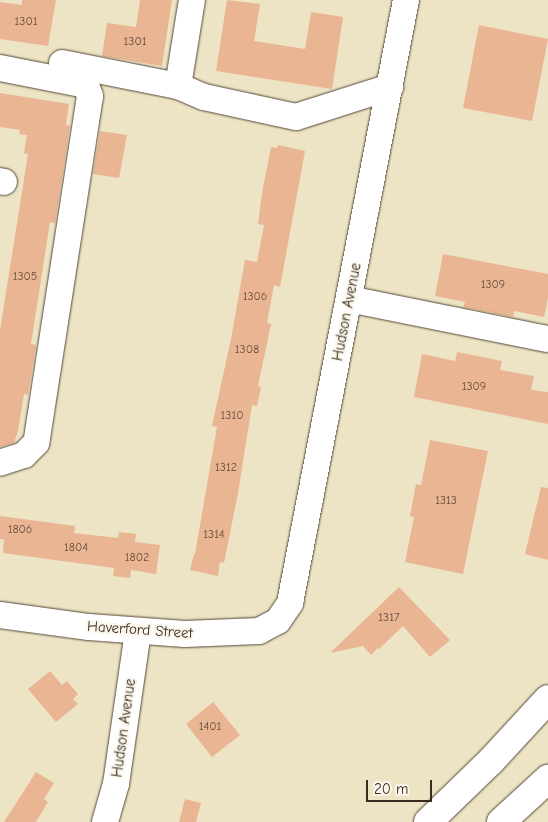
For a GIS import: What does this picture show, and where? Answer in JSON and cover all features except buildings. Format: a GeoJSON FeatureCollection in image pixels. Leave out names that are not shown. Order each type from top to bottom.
{"type":"FeatureCollection","features":[{"type":"Feature","properties":{"kind":"highway"},"geometry":{"type":"LineString","coordinates":[[428,822],[491,761],[548,700]]}},
{"type":"Feature","properties":{"kind":"highway"},"geometry":{"type":"LineString","coordinates":[[501,822],[548,779]]}},
{"type":"Feature","properties":{"kind":"street"},"geometry":{"type":"LineString","coordinates":[[178,86],[192,0]]}},
{"type":"Feature","properties":{"kind":"street","name":"Hudson Avenue"},"geometry":{"type":"LineString","coordinates":[[278,621],[290,603],[295,587],[406,0]]}},
{"type":"Feature","properties":{"kind":"street"},"geometry":{"type":"LineString","coordinates":[[0,50],[178,86],[204,97],[296,117],[390,87]]}},
{"type":"Feature","properties":{"kind":"street"},"geometry":{"type":"LineString","coordinates":[[0,68],[86,85],[90,96],[36,443],[24,455],[0,463]]}},
{"type":"Feature","properties":{"kind":"street"},"geometry":{"type":"LineString","coordinates":[[349,299],[548,338]]}},
{"type":"Feature","properties":{"kind":"street","name":"Haverford Street"},"geometry":{"type":"LineString","coordinates":[[0,615],[138,632],[184,634],[259,631],[278,621]]}},
{"type":"Feature","properties":{"kind":"street","name":"Hudson Avenue"},"geometry":{"type":"LineString","coordinates":[[105,822],[116,784],[138,632]]}}]}
